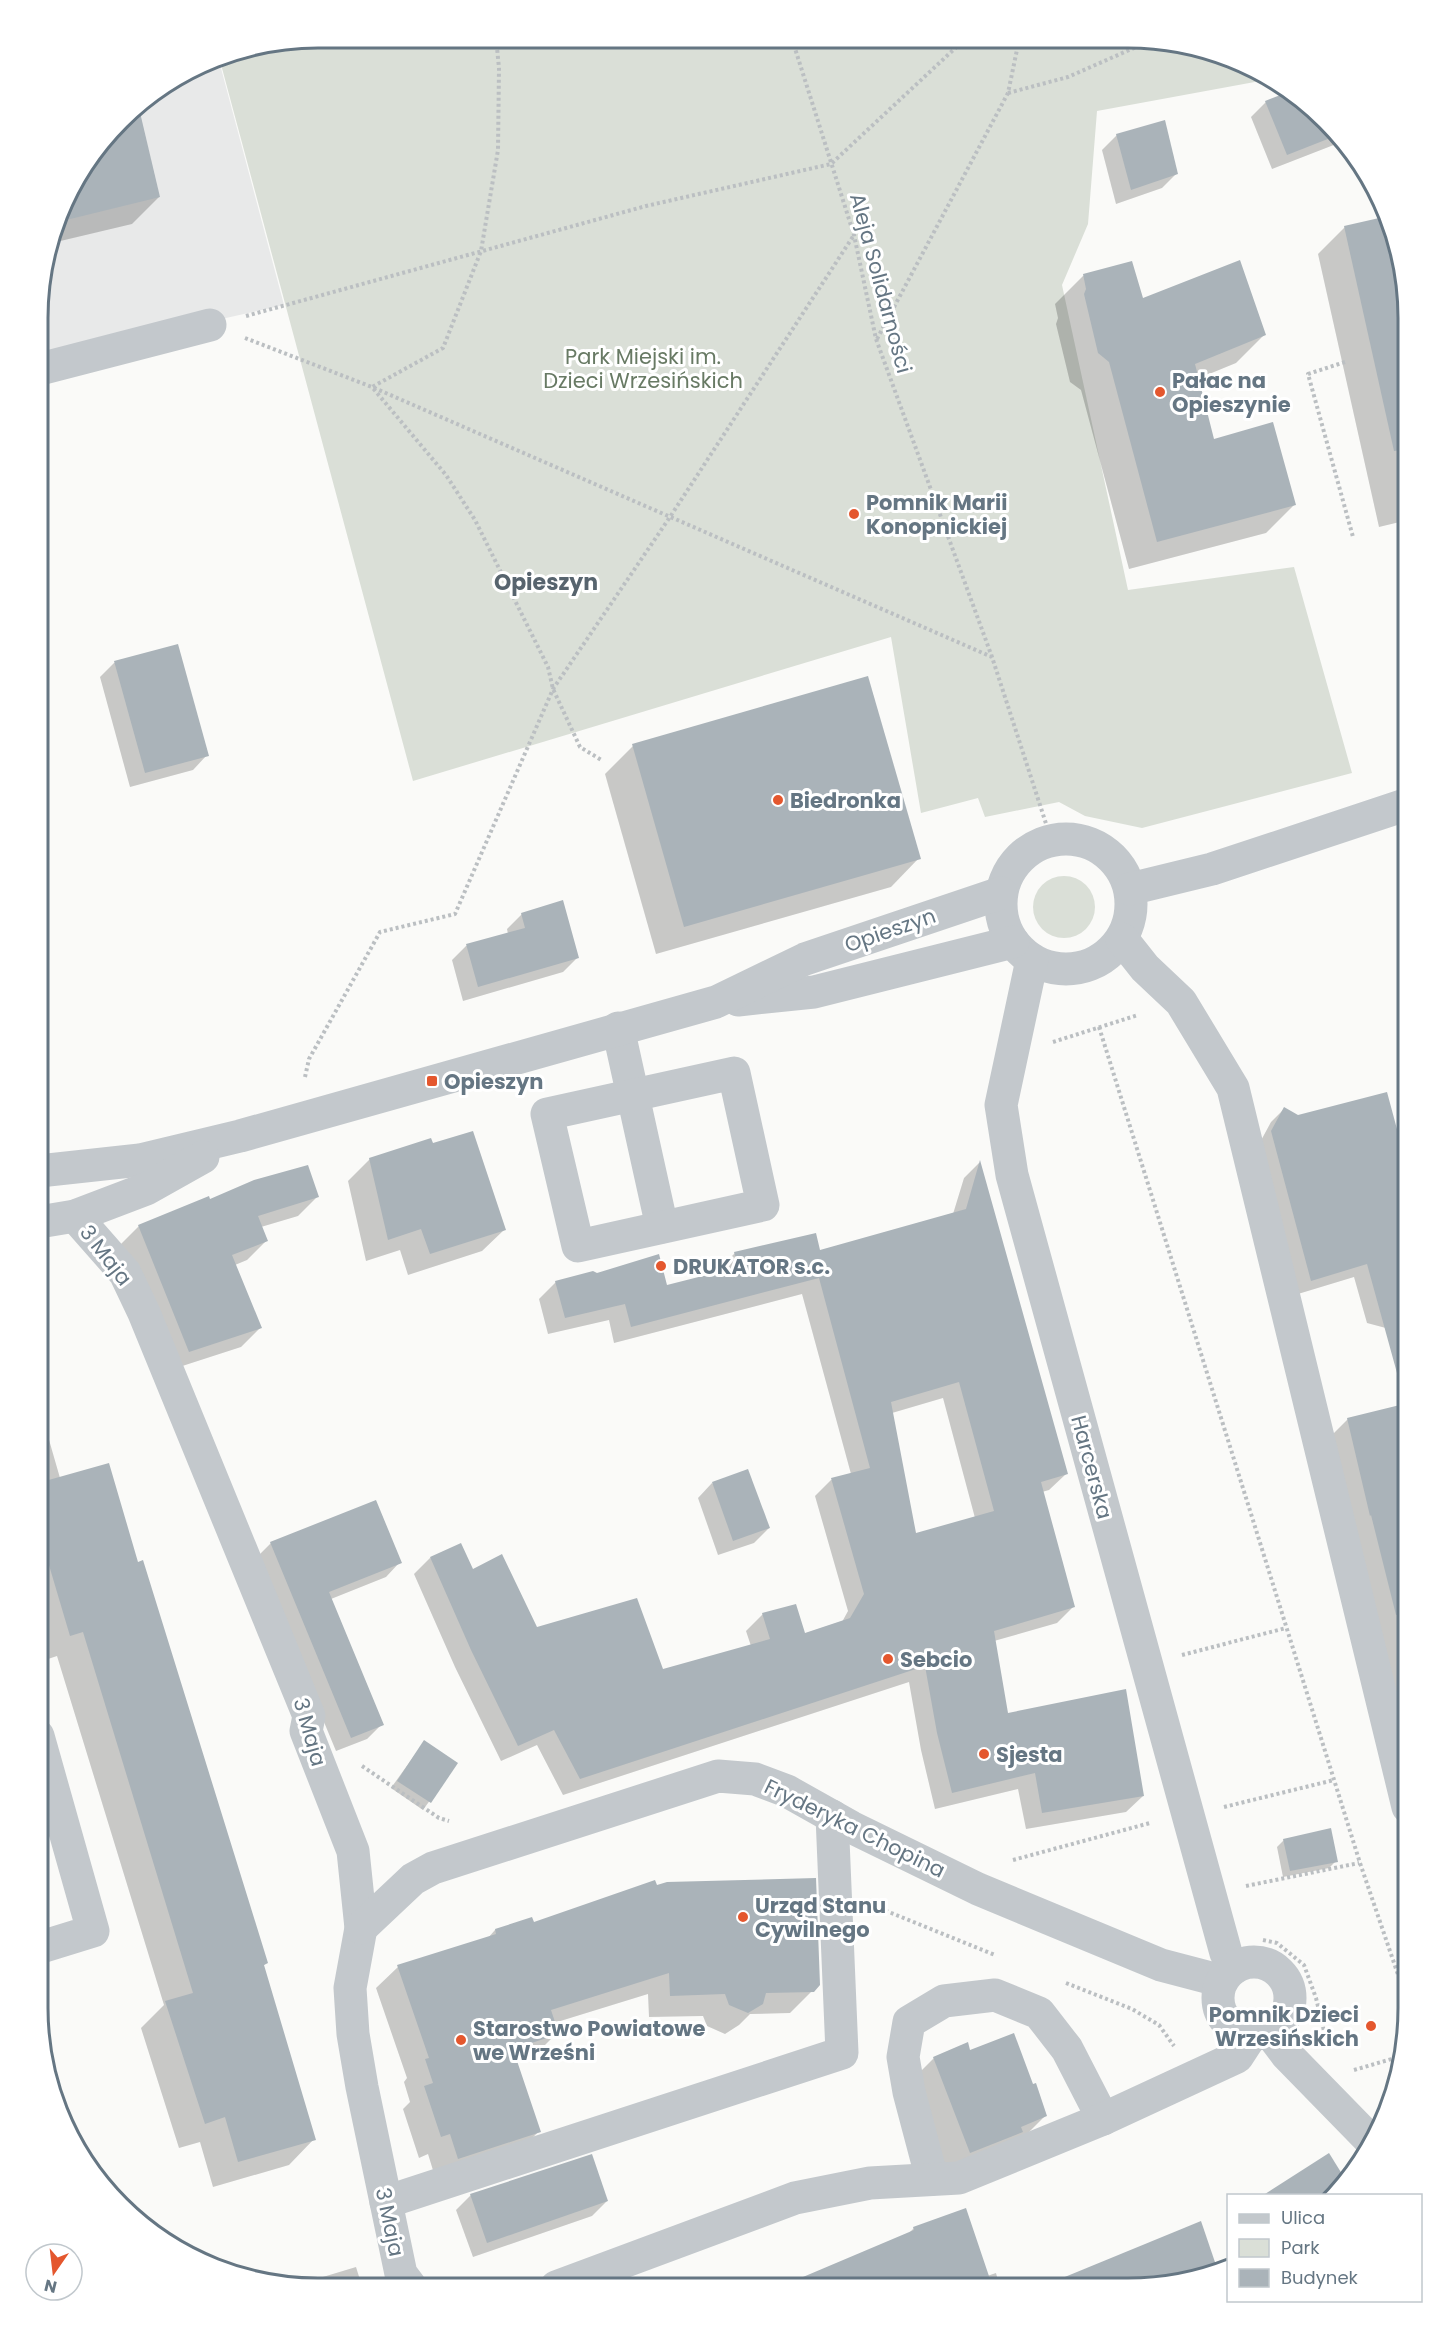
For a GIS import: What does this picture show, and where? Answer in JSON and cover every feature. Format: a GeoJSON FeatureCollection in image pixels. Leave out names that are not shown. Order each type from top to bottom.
{"type":"FeatureCollection","features":[{"type":"Feature","properties":{"kind":"street"},"geometry":{"type":"LineString","coordinates":[[48,367],[210,325]]}},
{"type":"Feature","properties":{"kind":"street"},"geometry":{"type":"LineString","coordinates":[[1130,889],[1212,869],[1398,807]]}},
{"type":"Feature","properties":{"kind":"street"},"geometry":{"type":"LineString","coordinates":[[1051,839],[1077,839],[1101,848],[1120,865],[1130,889],[1131,915],[1122,939],[1105,957],[1082,968],[1056,969],[1023,951],[1002,920],[1001,893],[1010,869],[1027,850],[1051,839]]}},
{"type":"Feature","properties":{"kind":"street","name":"Opieszyn"},"geometry":{"type":"LineString","coordinates":[[716,1002],[805,959],[1001,893]]}},
{"type":"Feature","properties":{"kind":"street"},"geometry":{"type":"LineString","coordinates":[[1122,939],[1145,968],[1181,1002],[1233,1088],[1398,1766]]}},
{"type":"Feature","properties":{"kind":"street","name":"Opieszyn"},"geometry":{"type":"LineString","coordinates":[[48,1171],[140,1161],[240,1136],[716,1002],[814,992],[1023,951]]}},
{"type":"Feature","properties":{"kind":"street","name":"Harcerska"},"geometry":{"type":"LineString","coordinates":[[1023,951],[1012,1055],[1001,1105],[1012,1175],[1226,1953],[1228,1975]]}},
{"type":"Feature","properties":{"kind":"street"},"geometry":{"type":"LineString","coordinates":[[618,1028],[662,1227]]}},
{"type":"Feature","properties":{"kind":"street"},"geometry":{"type":"LineString","coordinates":[[734,1072],[764,1205],[578,1246],[547,1114],[632,1096],[734,1072]]}},
{"type":"Feature","properties":{"kind":"street","name":"Opieszyn"},"geometry":{"type":"LineString","coordinates":[[48,1220],[75,1216],[146,1189],[240,1136]]}},
{"type":"Feature","properties":{"kind":"street","name":"3 Maja"},"geometry":{"type":"LineString","coordinates":[[75,1216],[125,1273],[144,1313],[309,1716],[306,1731],[353,1851],[361,1928],[350,1988],[353,2034],[401,2274],[404,2278]]}},
{"type":"Feature","properties":{"kind":"street"},"geometry":{"type":"LineString","coordinates":[[48,1771],[93,1931],[48,1945]]}},
{"type":"Feature","properties":{"kind":"street","name":"Fryderyka Chopina"},"geometry":{"type":"LineString","coordinates":[[361,1928],[413,1878],[433,1868],[718,1776],[755,1779],[787,1791],[978,1889],[1161,1965],[1228,1975]]}},
{"type":"Feature","properties":{"kind":"street"},"geometry":{"type":"LineString","coordinates":[[386,2202],[842,2053],[832,1816]]}},
{"type":"Feature","properties":{"kind":"street"},"geometry":{"type":"LineString","coordinates":[[580,2278],[795,2198],[870,2183],[959,2178],[1104,2119],[1191,2080],[1237,2057],[1261,2032],[1277,2026],[1287,2011],[1290,2002],[1287,1985],[1277,1970],[1260,1963],[1242,1964],[1228,1975],[1217,1999],[1222,2016],[1235,2029],[1261,2032],[1366,2135]]}},
{"type":"Feature","properties":{"kind":"street"},"geometry":{"type":"LineString","coordinates":[[932,2179],[909,2092],[903,2057],[909,2022],[944,2001],[995,1995],[1039,2013],[1067,2049],[1104,2119]]}},
{"type":"Feature","properties":{"kind":"path"},"geometry":{"type":"LineString","coordinates":[[372,387],[443,348],[481,251],[498,150],[499,68],[497,48]]}},
{"type":"Feature","properties":{"kind":"path","name":"Aleja Solidarności"},"geometry":{"type":"LineString","coordinates":[[795,48],[854,235],[876,339],[992,657],[1051,839]]}},
{"type":"Feature","properties":{"kind":"path"},"geometry":{"type":"LineString","coordinates":[[210,325],[646,206],[831,164],[955,48]]}},
{"type":"Feature","properties":{"kind":"path"},"geometry":{"type":"LineString","coordinates":[[876,339],[1008,93],[1017,48]]}},
{"type":"Feature","properties":{"kind":"path"},"geometry":{"type":"LineString","coordinates":[[1008,93],[1068,77],[1133,48]]}},
{"type":"Feature","properties":{"kind":"path"},"geometry":{"type":"LineString","coordinates":[[304,1080],[309,1059],[380,933],[456,914],[553,688],[670,516],[854,235]]}},
{"type":"Feature","properties":{"kind":"path"},"geometry":{"type":"LineString","coordinates":[[210,325],[372,387],[992,657]]}},
{"type":"Feature","properties":{"kind":"path"},"geometry":{"type":"LineString","coordinates":[[1345,362],[1308,374],[1353,537]]}},
{"type":"Feature","properties":{"kind":"path"},"geometry":{"type":"LineString","coordinates":[[372,387],[446,475],[475,520],[548,667],[553,688],[580,747],[603,761]]}},
{"type":"Feature","properties":{"kind":"path"},"geometry":{"type":"LineString","coordinates":[[1012,1055],[1181,1002]]}},
{"type":"Feature","properties":{"kind":"path"},"geometry":{"type":"LineString","coordinates":[[1099,1027],[1359,1863],[1398,1975]]}},
{"type":"Feature","properties":{"kind":"path"},"geometry":{"type":"LineString","coordinates":[[1178,1656],[1286,1628]]}},
{"type":"Feature","properties":{"kind":"path"},"geometry":{"type":"LineString","coordinates":[[362,1765],[439,1818],[472,1828],[481,1853]]}},
{"type":"Feature","properties":{"kind":"path"},"geometry":{"type":"LineString","coordinates":[[1223,1807],[1334,1780]]}},
{"type":"Feature","properties":{"kind":"path"},"geometry":{"type":"LineString","coordinates":[[1003,1863],[1159,1821]]}},
{"type":"Feature","properties":{"kind":"path"},"geometry":{"type":"LineString","coordinates":[[1242,1887],[1359,1863]]}},
{"type":"Feature","properties":{"kind":"path"},"geometry":{"type":"LineString","coordinates":[[834,1872],[871,1905],[1001,1957]]}},
{"type":"Feature","properties":{"kind":"path"},"geometry":{"type":"LineString","coordinates":[[1277,1943],[1304,1965],[1316,1998],[1324,2031],[1335,2047]]}},
{"type":"Feature","properties":{"kind":"path"},"geometry":{"type":"LineString","coordinates":[[1056,1979],[1132,2009],[1159,2025],[1174,2046],[1191,2080]]}},
{"type":"Feature","properties":{"kind":"path"},"geometry":{"type":"LineString","coordinates":[[1347,2063],[1352,2071],[1393,2059]]}},
{"type":"Feature","properties":{"kind":"shaded area"},"geometry":{"type":"Polygon","coordinates":[[[221,67],[284,305],[48,358],[48,318],[53,265],[62,231],[84,183],[115,140],[140,115],[183,84],[221,67]]]}},
{"type":"Feature","properties":{"kind":"green space","name":"Park Miejski im. Dzieci Wrzesińskich"},"geometry":{"type":"Polygon","coordinates":[[[318,48],[1128,48],[1163,50],[1198,57],[1258,81],[1097,111],[1088,224],[1062,285],[1128,590],[1294,567],[1352,773],[1142,828],[1085,816],[1059,802],[985,817],[978,798],[921,813],[891,637],[413,781],[221,66],[265,53],[318,48]]]}},
{"type":"Feature","properties":{"kind":"green space"},"geometry":{"type":"Polygon","coordinates":[[[1058,876],[1070,876],[1086,885],[1093,895],[1095,907],[1093,919],[1086,929],[1070,938],[1058,938],[1047,933],[1038,924],[1033,913],[1033,901],[1038,890],[1047,881],[1058,876]]]}},
{"type":"Feature","properties":{"kind":"building"},"geometry":{"type":"Polygon","coordinates":[[[1280,95],[1306,115],[1329,138],[1287,155],[1265,101],[1280,95]]]}},
{"type":"Feature","properties":{"kind":"building"},"geometry":{"type":"Polygon","coordinates":[[[141,115],[160,197],[67,220],[84,183],[94,168],[115,140],[141,115]]]}},
{"type":"Feature","properties":{"kind":"building"},"geometry":{"type":"Polygon","coordinates":[[[1165,120],[1178,174],[1131,190],[1116,134],[1165,120]]]}},
{"type":"Feature","properties":{"kind":"building"},"geometry":{"type":"Polygon","coordinates":[[[1378,218],[1389,248],[1396,283],[1398,318],[1398,450],[1394,451],[1344,226],[1378,218]]]}},
{"type":"Feature","properties":{"kind":"building","name":"Pałac na Opieszynie"},"geometry":{"type":"Polygon","coordinates":[[[1240,260],[1266,335],[1195,364],[1214,439],[1273,422],[1296,505],[1157,542],[1109,362],[1098,353],[1084,294],[1086,289],[1083,274],[1132,261],[1143,298],[1240,260]]]}},
{"type":"Feature","properties":{"kind":"building"},"geometry":{"type":"Polygon","coordinates":[[[178,644],[209,756],[145,773],[114,661],[178,644]]]}},
{"type":"Feature","properties":{"kind":"building"},"geometry":{"type":"Polygon","coordinates":[[[868,676],[921,859],[684,927],[632,744],[868,676]]]}},
{"type":"Feature","properties":{"kind":"building"},"geometry":{"type":"Polygon","coordinates":[[[563,900],[579,958],[478,987],[466,944],[525,928],[521,913],[563,900]]]}},
{"type":"Feature","properties":{"kind":"building"},"geometry":{"type":"Polygon","coordinates":[[[1387,1092],[1398,1133],[1398,1373],[1367,1264],[1311,1281],[1271,1131],[1284,1107],[1298,1115],[1387,1092]]]}},
{"type":"Feature","properties":{"kind":"building"},"geometry":{"type":"Polygon","coordinates":[[[473,1131],[506,1230],[430,1254],[421,1229],[388,1240],[369,1158],[431,1138],[433,1143],[473,1131]]]}},
{"type":"Feature","properties":{"kind":"building"},"geometry":{"type":"Polygon","coordinates":[[[980,1160],[1068,1474],[1041,1482],[1075,1607],[994,1631],[1008,1713],[1126,1689],[1144,1796],[1042,1813],[1035,1773],[952,1793],[937,1733],[925,1666],[580,1779],[554,1730],[518,1746],[471,1650],[430,1557],[461,1543],[473,1569],[502,1554],[537,1627],[637,1598],[663,1669],[770,1639],[762,1613],[796,1604],[805,1633],[850,1618],[864,1594],[831,1478],[870,1468],[819,1278],[631,1327],[625,1304],[565,1318],[555,1281],[593,1271],[597,1273],[659,1254],[667,1285],[738,1267],[734,1252],[816,1233],[820,1250],[966,1209],[980,1160]],[[959,1382],[891,1402],[916,1533],[994,1511],[959,1382]]]}},
{"type":"Feature","properties":{"kind":"building"},"geometry":{"type":"Polygon","coordinates":[[[308,1165],[319,1197],[258,1216],[268,1241],[232,1255],[262,1328],[189,1352],[138,1225],[209,1196],[210,1199],[254,1180],[308,1165]]]}},
{"type":"Feature","properties":{"kind":"building"},"geometry":{"type":"Polygon","coordinates":[[[1398,1405],[1398,1615],[1396,1615],[1370,1516],[1347,1418],[1398,1405]]]}},
{"type":"Feature","properties":{"kind":"building"},"geometry":{"type":"Polygon","coordinates":[[[109,1463],[138,1562],[143,1560],[268,1963],[264,1965],[316,2140],[238,2162],[225,2117],[205,2124],[165,2001],[193,1993],[83,1632],[70,1636],[48,1562],[48,1480],[109,1463]]]}},
{"type":"Feature","properties":{"kind":"building"},"geometry":{"type":"Polygon","coordinates":[[[748,1469],[770,1528],[733,1541],[712,1482],[748,1469]]]}},
{"type":"Feature","properties":{"kind":"building"},"geometry":{"type":"Polygon","coordinates":[[[376,1500],[402,1563],[329,1592],[384,1725],[351,1738],[270,1542],[376,1500]]]}},
{"type":"Feature","properties":{"kind":"building"},"geometry":{"type":"Polygon","coordinates":[[[424,1740],[458,1763],[431,1803],[397,1781],[424,1740]]]}},
{"type":"Feature","properties":{"kind":"building"},"geometry":{"type":"Polygon","coordinates":[[[1331,1828],[1338,1862],[1290,1871],[1283,1839],[1331,1828]]]}},
{"type":"Feature","properties":{"kind":"building"},"geometry":{"type":"Polygon","coordinates":[[[816,1878],[820,1985],[814,1992],[766,1993],[763,2004],[748,2013],[729,2005],[725,1994],[670,1996],[669,1973],[551,2010],[559,2034],[513,2049],[541,2132],[458,2159],[450,2134],[441,2137],[424,2086],[433,2083],[425,2059],[429,2058],[397,1965],[496,1934],[495,1929],[532,1917],[534,1922],[655,1880],[657,1885],[667,1882],[816,1878]]]}},
{"type":"Feature","properties":{"kind":"building"},"geometry":{"type":"Polygon","coordinates":[[[1014,2033],[1033,2084],[1036,2083],[1047,2116],[1021,2127],[1023,2132],[970,2153],[933,2057],[968,2042],[970,2050],[1014,2033]]]}},
{"type":"Feature","properties":{"kind":"building"},"geometry":{"type":"Polygon","coordinates":[[[1329,2153],[1341,2173],[1324,2194],[1265,2194],[1329,2153]]]}},
{"type":"Feature","properties":{"kind":"building"},"geometry":{"type":"Polygon","coordinates":[[[592,2154],[608,2201],[487,2243],[470,2194],[592,2154]]]}},
{"type":"Feature","properties":{"kind":"building"},"geometry":{"type":"Polygon","coordinates":[[[966,2208],[990,2278],[801,2278],[914,2230],[913,2227],[966,2208]]]}},
{"type":"Feature","properties":{"kind":"building"},"geometry":{"type":"Polygon","coordinates":[[[1201,2221],[1216,2264],[1163,2276],[1062,2278],[1201,2221]]]}},
{"type":"Feature","properties":{"kind":"place","name":"Pałac na Opieszynie"},"geometry":{"type":"Point","coordinates":[1160,392]}},
{"type":"Feature","properties":{"kind":"place","name":"Pomnik Marii Konopnickiej"},"geometry":{"type":"Point","coordinates":[854,514]}},
{"type":"Feature","properties":{"kind":"place","name":"Biedronka"},"geometry":{"type":"Point","coordinates":[778,800]}},
{"type":"Feature","properties":{"kind":"place","name":"Opieszyn"},"geometry":{"type":"Point","coordinates":[432,1081]}},
{"type":"Feature","properties":{"kind":"place","name":"DRUKATOR s.c."},"geometry":{"type":"Point","coordinates":[661,1266]}},
{"type":"Feature","properties":{"kind":"place","name":"Sebcio"},"geometry":{"type":"Point","coordinates":[888,1659]}},
{"type":"Feature","properties":{"kind":"place","name":"Sjesta"},"geometry":{"type":"Point","coordinates":[984,1754]}},
{"type":"Feature","properties":{"kind":"place","name":"Urząd Stanu Cywilnego"},"geometry":{"type":"Point","coordinates":[743,1917]}},
{"type":"Feature","properties":{"kind":"place","name":"Pomnik Dzieci Wrzesińskich"},"geometry":{"type":"Point","coordinates":[1371,2026]}},
{"type":"Feature","properties":{"kind":"place","name":"Starostwo Powiatowe we Wrześni"},"geometry":{"type":"Point","coordinates":[461,2040]}},
{"type":"Feature","properties":{"kind":"district","name":"Opieszyn"},"geometry":{"type":"Point","coordinates":[546,582]}}]}
